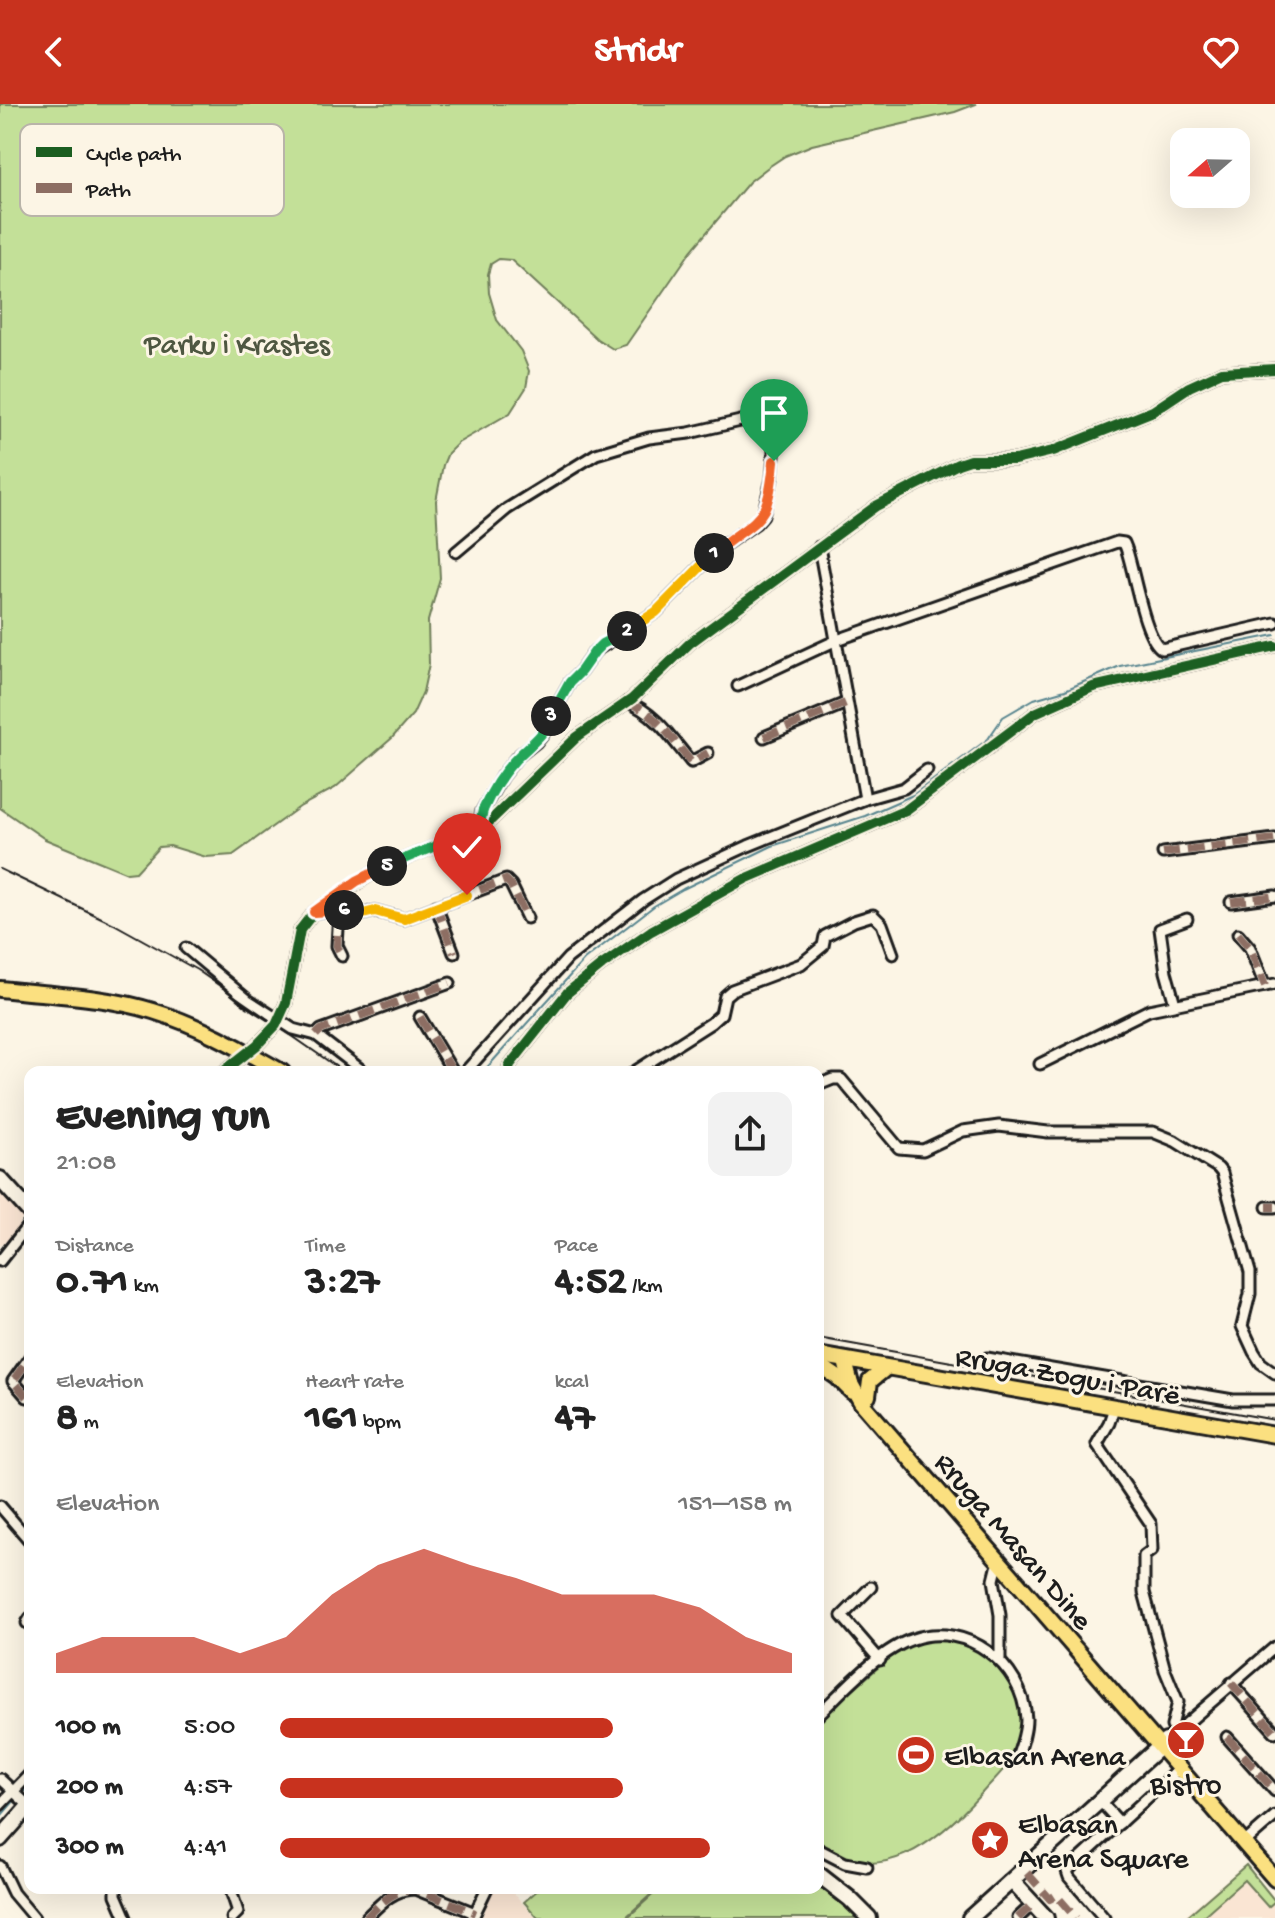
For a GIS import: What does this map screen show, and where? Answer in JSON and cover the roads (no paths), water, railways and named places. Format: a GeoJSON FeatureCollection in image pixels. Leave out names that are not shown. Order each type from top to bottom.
{"type":"FeatureCollection","features":[{"type":"Feature","properties":{"kind":"main road"},"geometry":{"type":"LineString","coordinates":[[0,989],[118,1003],[153,1011],[220,1038],[271,1066]]}},
{"type":"Feature","properties":{"kind":"main road"},"geometry":{"type":"LineString","coordinates":[[0,1179],[24,1205]]}},
{"type":"Feature","properties":{"kind":"main road","name":"Rruga Zogu i Parë"},"geometry":{"type":"LineString","coordinates":[[824,1356],[1275,1435]]}},
{"type":"Feature","properties":{"kind":"main road","name":"Rruga Masan Dine"},"geometry":{"type":"LineString","coordinates":[[849,1362],[865,1399],[1001,1564],[1167,1740]]}},
{"type":"Feature","properties":{"kind":"main road"},"geometry":{"type":"LineString","coordinates":[[824,1368],[865,1399],[872,1378],[886,1368]]}},
{"type":"Feature","properties":{"kind":"main road","name":"Rruga Masan Dine"},"geometry":{"type":"LineString","coordinates":[[865,1399],[1167,1740]]}},
{"type":"Feature","properties":{"kind":"main road"},"geometry":{"type":"LineString","coordinates":[[1167,1740],[1180,1768],[1275,1866]]}},
{"type":"Feature","properties":{"kind":"main road"},"geometry":{"type":"LineString","coordinates":[[970,1918],[1167,1740]]}},
{"type":"Feature","properties":{"kind":"main road"},"geometry":{"type":"LineString","coordinates":[[1167,1740],[1275,1879]]}},
{"type":"Feature","properties":{"kind":"main road"},"geometry":{"type":"LineString","coordinates":[[0,1839],[24,1809]]}},
{"type":"Feature","properties":{"kind":"main road"},"geometry":{"type":"LineString","coordinates":[[824,1879],[869,1918]]}},
{"type":"Feature","properties":{"kind":"main road"},"geometry":{"type":"LineString","coordinates":[[1012,1881],[1046,1918]]}},
{"type":"Feature","properties":{"kind":"street"},"geometry":{"type":"LineString","coordinates":[[231,1066],[273,1029],[279,1019],[286,1003],[300,930],[314,912],[376,871],[479,828],[501,811],[577,737],[627,702],[690,643],[876,506],[946,469],[970,460],[1015,460],[1053,451],[1153,411],[1189,387],[1222,372],[1275,369]]}},
{"type":"Feature","properties":{"kind":"street"},"geometry":{"type":"LineString","coordinates":[[456,552],[507,509],[609,449],[762,416],[774,436],[772,479],[763,515],[717,550],[656,612],[595,651],[570,682],[547,728],[502,776],[482,811],[479,828]]}},
{"type":"Feature","properties":{"kind":"street"},"geometry":{"type":"LineString","coordinates":[[738,686],[837,640],[1117,542],[1124,543],[1126,548],[1156,646],[1162,649],[1275,623]]}},
{"type":"Feature","properties":{"kind":"street"},"geometry":{"type":"LineString","coordinates":[[819,547],[865,799]]}},
{"type":"Feature","properties":{"kind":"street"},"geometry":{"type":"LineString","coordinates":[[509,1066],[567,993],[651,931],[745,879],[906,810],[1035,713],[1093,687],[1275,646]]}},
{"type":"Feature","properties":{"kind":"street"},"geometry":{"type":"LineString","coordinates":[[627,702],[640,707],[660,724],[691,762],[708,753]]}},
{"type":"Feature","properties":{"kind":"street"},"geometry":{"type":"LineString","coordinates":[[764,737],[846,703]]}},
{"type":"Feature","properties":{"kind":"street"},"geometry":{"type":"LineString","coordinates":[[470,1066],[568,958],[643,900],[676,879],[722,857],[865,799],[904,788],[927,770]]}},
{"type":"Feature","properties":{"kind":"street"},"geometry":{"type":"LineString","coordinates":[[1163,853],[1275,839]]}},
{"type":"Feature","properties":{"kind":"street"},"geometry":{"type":"LineString","coordinates":[[314,912],[346,909],[359,915],[375,911],[404,919],[506,880],[527,918]]}},
{"type":"Feature","properties":{"kind":"street"},"geometry":{"type":"LineString","coordinates":[[1231,902],[1275,896]]}},
{"type":"Feature","properties":{"kind":"street"},"geometry":{"type":"LineString","coordinates":[[436,906],[454,953]]}},
{"type":"Feature","properties":{"kind":"street"},"geometry":{"type":"LineString","coordinates":[[339,911],[337,946],[342,956]]}},
{"type":"Feature","properties":{"kind":"street"},"geometry":{"type":"LineString","coordinates":[[643,1066],[711,1023],[721,1014],[725,996],[732,990],[801,964],[823,946],[825,936],[854,921],[873,915],[882,924],[893,954]]}},
{"type":"Feature","properties":{"kind":"street"},"geometry":{"type":"LineString","coordinates":[[1175,1004],[1166,972],[1160,929],[1187,919]]}},
{"type":"Feature","properties":{"kind":"street"},"geometry":{"type":"LineString","coordinates":[[1040,1064],[1149,1010],[1270,985],[1250,948],[1238,934]]}},
{"type":"Feature","properties":{"kind":"street"},"geometry":{"type":"LineString","coordinates":[[186,948],[248,1000],[293,1029],[316,1035],[356,1066]]}},
{"type":"Feature","properties":{"kind":"street"},"geometry":{"type":"LineString","coordinates":[[316,1035],[321,1030],[450,983]]}},
{"type":"Feature","properties":{"kind":"street"},"geometry":{"type":"LineString","coordinates":[[420,1017],[449,1066]]}},
{"type":"Feature","properties":{"kind":"street"},"geometry":{"type":"LineString","coordinates":[[824,1083],[841,1079],[899,1148],[904,1150],[923,1150],[963,1131],[999,1126],[1048,1132],[1153,1132],[1175,1141],[1218,1168],[1250,1272],[1250,1294],[1242,1326],[1261,1363],[1275,1373]]}},
{"type":"Feature","properties":{"kind":"street"},"geometry":{"type":"LineString","coordinates":[[0,1261],[24,1231]]}},
{"type":"Feature","properties":{"kind":"street"},"geometry":{"type":"LineString","coordinates":[[987,1358],[1233,1400],[1275,1399]]}},
{"type":"Feature","properties":{"kind":"street"},"geometry":{"type":"LineString","coordinates":[[24,1365],[13,1381],[24,1394]]}},
{"type":"Feature","properties":{"kind":"street"},"geometry":{"type":"LineString","coordinates":[[1114,1408],[1097,1444],[1151,1524],[1152,1550],[1144,1556],[1144,1592],[1165,1670],[1178,1702],[1167,1740]]}},
{"type":"Feature","properties":{"kind":"street"},"geometry":{"type":"LineString","coordinates":[[0,1506],[24,1534]]}},
{"type":"Feature","properties":{"kind":"street"},"geometry":{"type":"LineString","coordinates":[[1000,1659],[1000,1615],[994,1580],[1001,1564]]}},
{"type":"Feature","properties":{"kind":"street"},"geometry":{"type":"LineString","coordinates":[[871,1587],[842,1616],[880,1660]]}},
{"type":"Feature","properties":{"kind":"street"},"geometry":{"type":"LineString","coordinates":[[824,1710],[903,1643],[938,1634],[969,1640],[1000,1659],[1015,1682],[1024,1706],[1024,1735],[1016,1760]]}},
{"type":"Feature","properties":{"kind":"street"},"geometry":{"type":"LineString","coordinates":[[1167,1740],[1275,1647]]}},
{"type":"Feature","properties":{"kind":"street"},"geometry":{"type":"LineString","coordinates":[[1231,1683],[1275,1732]]}},
{"type":"Feature","properties":{"kind":"street"},"geometry":{"type":"LineString","coordinates":[[1227,1737],[1275,1791]]}},
{"type":"Feature","properties":{"kind":"street"},"geometry":{"type":"LineString","coordinates":[[1104,1918],[1067,1872],[1180,1768]]}},
{"type":"Feature","properties":{"kind":"street"},"geometry":{"type":"LineString","coordinates":[[0,1779],[24,1801]]}},
{"type":"Feature","properties":{"kind":"street"},"geometry":{"type":"LineString","coordinates":[[0,1805],[24,1781]]}},
{"type":"Feature","properties":{"kind":"street"},"geometry":{"type":"LineString","coordinates":[[1100,1801],[1120,1823]]}},
{"type":"Feature","properties":{"kind":"street"},"geometry":{"type":"LineString","coordinates":[[1247,1840],[1275,1816]]}},
{"type":"Feature","properties":{"kind":"street"},"geometry":{"type":"LineString","coordinates":[[824,1852],[845,1863],[867,1867]]}},
{"type":"Feature","properties":{"kind":"street"},"geometry":{"type":"LineString","coordinates":[[0,1866],[13,1893],[34,1918]]}},
{"type":"Feature","properties":{"kind":"street"},"geometry":{"type":"LineString","coordinates":[[116,1894],[126,1918]]}},
{"type":"Feature","properties":{"kind":"street"},"geometry":{"type":"LineString","coordinates":[[232,1894],[238,1912],[232,1918]]}},
{"type":"Feature","properties":{"kind":"street"},"geometry":{"type":"LineString","coordinates":[[366,1918],[393,1894]]}},
{"type":"Feature","properties":{"kind":"street"},"geometry":{"type":"LineString","coordinates":[[426,1894],[474,1915],[484,1894]]}},
{"type":"Feature","properties":{"kind":"street"},"geometry":{"type":"LineString","coordinates":[[1018,1918],[1033,1904]]}},
{"type":"Feature","properties":{"kind":"waterway"},"geometry":{"type":"LineString","coordinates":[[488,1066],[584,960],[654,906],[683,889],[772,846],[865,816],[913,795],[988,739],[1003,717],[1034,699],[1065,690],[1120,666],[1275,635]]}},
{"type":"Feature","properties":{"kind":"waterway"},"geometry":{"type":"LineString","coordinates":[[0,1817],[15,1800]]}},
{"type":"Feature","properties":{"kind":"railway"},"geometry":{"type":"LineString","coordinates":[[0,869],[114,924],[197,970],[335,1066]]}},
{"type":"Feature","properties":{"kind":"railway"},"geometry":{"type":"LineString","coordinates":[[824,1339],[1275,1420]]}},
{"type":"Feature","properties":{"kind":"place","name":"Bistro"},"geometry":{"type":"Point","coordinates":[1186,1740]}},
{"type":"Feature","properties":{"kind":"place","name":"Elbasan Arena"},"geometry":{"type":"Point","coordinates":[916,1755]}},
{"type":"Feature","properties":{"kind":"place","name":"Elbasan Arena Square"},"geometry":{"type":"Point","coordinates":[990,1840]}},
{"type":"Feature","properties":{"kind":"park label","name":"Parku i Krastes"},"geometry":{"type":"Point","coordinates":[237,343]}}]}
